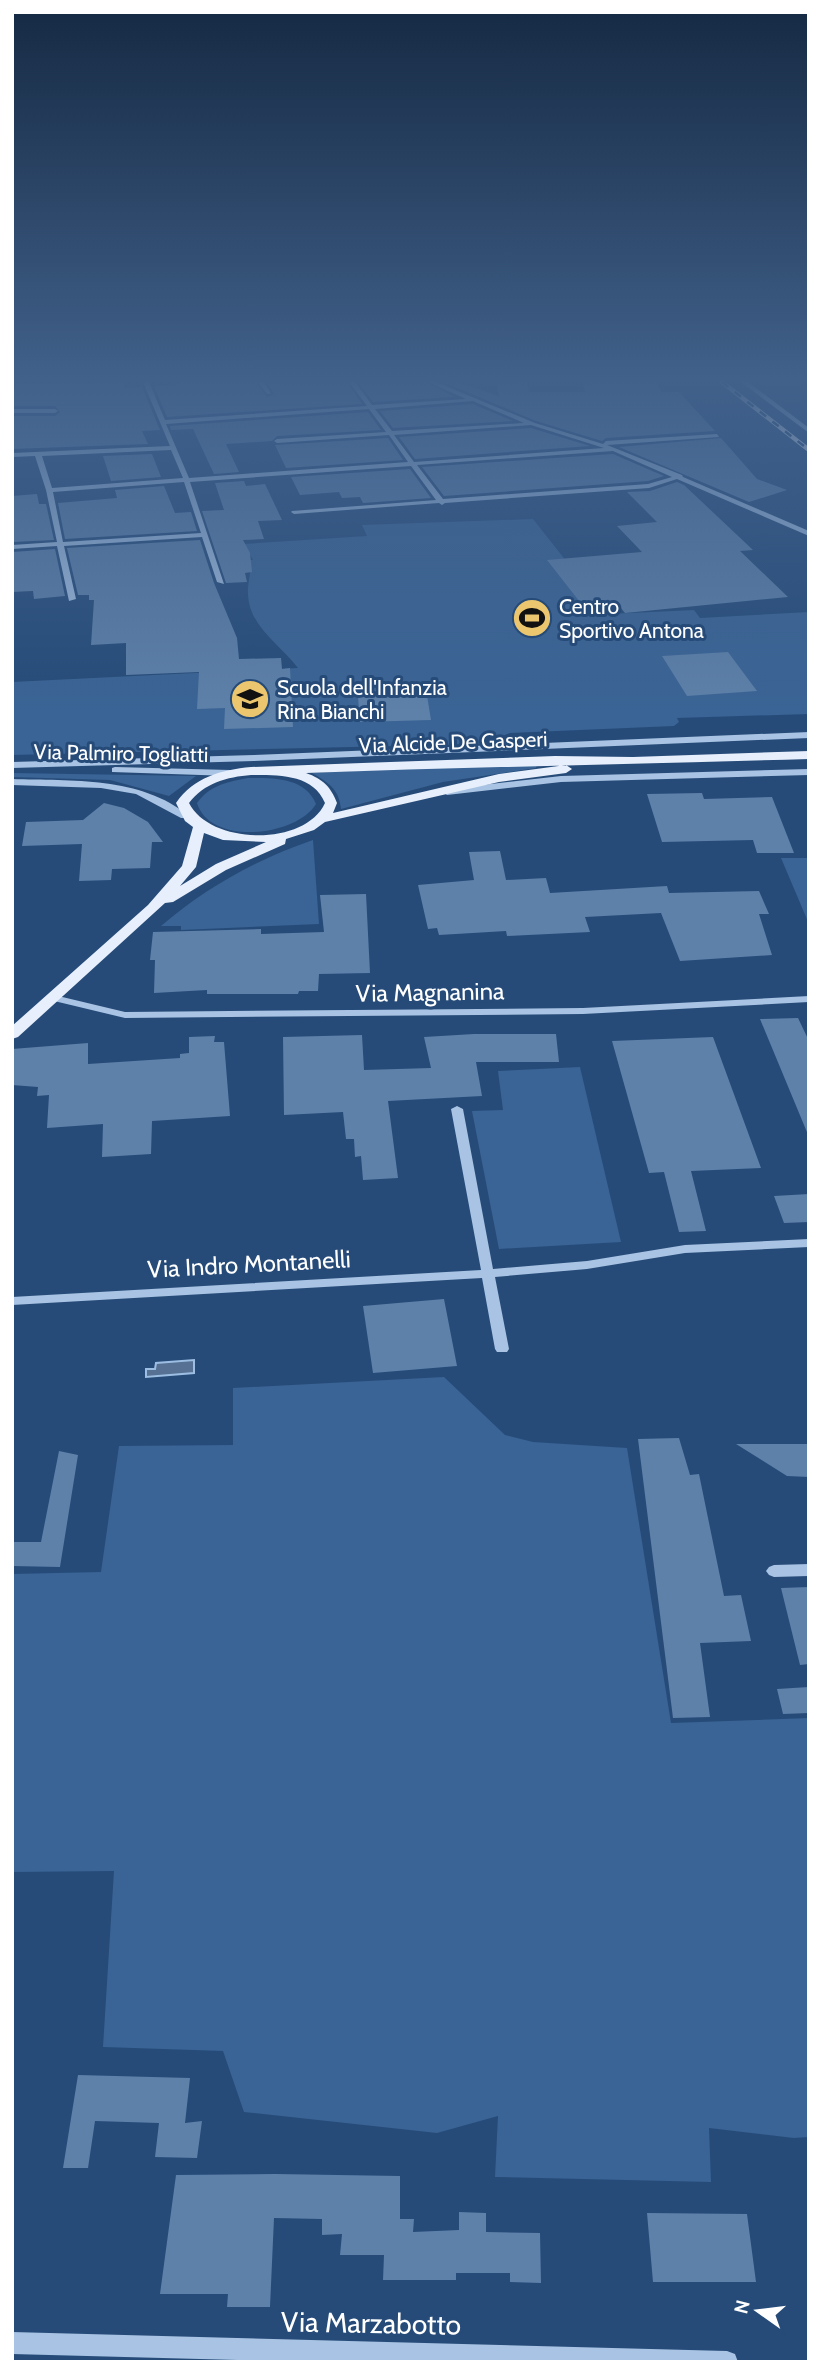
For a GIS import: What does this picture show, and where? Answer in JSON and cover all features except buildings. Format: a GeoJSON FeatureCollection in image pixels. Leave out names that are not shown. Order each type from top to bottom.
{"type":"FeatureCollection","features":[{"type":"Feature","properties":{"kind":"main road","name":"Via Alcide De Gasperi"},"geometry":{"type":"LineString","coordinates":[[633,761],[499,778],[323,819],[296,832],[251,838],[228,837],[199,828],[184,816],[182,803],[190,791],[206,780],[233,773],[555,760],[633,761],[809,755]]}},
{"type":"Feature","properties":{"kind":"main road","name":"Via Alcide De Gasperi"},"geometry":{"type":"LineString","coordinates":[[273,771],[303,776],[324,788],[331,803],[323,819]]}},
{"type":"Feature","properties":{"kind":"main road"},"geometry":{"type":"LineString","coordinates":[[12,1034],[153,908],[189,867],[199,828]]}},
{"type":"Feature","properties":{"kind":"main road"},"geometry":{"type":"LineString","coordinates":[[153,908],[222,867],[296,832]]}},
{"type":"Feature","properties":{"kind":"street"},"geometry":{"type":"LineString","coordinates":[[50,493],[72,599]]}},
{"type":"Feature","properties":{"kind":"street"},"geometry":{"type":"LineString","coordinates":[[191,493],[221,582]]}},
{"type":"Feature","properties":{"kind":"street"},"geometry":{"type":"LineString","coordinates":[[435,493],[442,503]]}},
{"type":"Feature","properties":{"kind":"street"},"geometry":{"type":"LineString","coordinates":[[294,512],[566,493]]}},
{"type":"Feature","properties":{"kind":"street"},"geometry":{"type":"LineString","coordinates":[[716,493],[809,534]]}},
{"type":"Feature","properties":{"kind":"street"},"geometry":{"type":"LineString","coordinates":[[12,548],[204,535]]}},
{"type":"Feature","properties":{"kind":"street"},"geometry":{"type":"LineString","coordinates":[[12,767],[809,735]]}},
{"type":"Feature","properties":{"kind":"street"},"geometry":{"type":"LineString","coordinates":[[233,773],[239,764],[254,758]]}},
{"type":"Feature","properties":{"kind":"street","name":"Via Palmiro Togliatti"},"geometry":{"type":"LineString","coordinates":[[12,767],[233,773]]}},
{"type":"Feature","properties":{"kind":"street"},"geometry":{"type":"LineString","coordinates":[[415,796],[561,779],[809,772]]}},
{"type":"Feature","properties":{"kind":"street","name":"Via Palmiro Togliatti"},"geometry":{"type":"LineString","coordinates":[[12,782],[100,785],[139,792],[184,816]]}},
{"type":"Feature","properties":{"kind":"street","name":"Via Magnanina"},"geometry":{"type":"LineString","coordinates":[[54,998],[125,1015],[583,1011],[809,999]]}},
{"type":"Feature","properties":{"kind":"street"},"geometry":{"type":"LineString","coordinates":[[457,1109],[502,1349]]}},
{"type":"Feature","properties":{"kind":"street","name":"Via Indro Montanelli"},"geometry":{"type":"LineString","coordinates":[[12,1301],[488,1273],[587,1265],[685,1249],[809,1242]]}},
{"type":"Feature","properties":{"kind":"street"},"geometry":{"type":"LineString","coordinates":[[774,1571],[809,1570]]}},
{"type":"Feature","properties":{"kind":"street","name":"Via Marzabotto"},"geometry":{"type":"LineString","coordinates":[[12,2343],[727,2362]]}},
{"type":"Feature","properties":{"kind":"shaded area"},"geometry":{"type":"Polygon","coordinates":[[[533,519],[608,614],[694,610],[700,618],[809,612],[809,714],[677,718],[679,722],[674,726],[510,733],[483,744],[12,755],[12,682],[298,668],[267,635],[254,616],[248,590],[250,560],[253,560],[244,544],[367,536],[362,525],[533,519]]]}},
{"type":"Feature","properties":{"kind":"shaded area"},"geometry":{"type":"Polygon","coordinates":[[[537,765],[536,768],[443,782],[341,809],[338,796],[332,787],[312,773],[537,765]]]}},
{"type":"Feature","properties":{"kind":"shaded area"},"geometry":{"type":"Polygon","coordinates":[[[12,773],[196,776],[169,796],[110,780],[12,777],[12,773]]]}},
{"type":"Feature","properties":{"kind":"shaded area"},"geometry":{"type":"Polygon","coordinates":[[[248,778],[278,779],[296,784],[311,795],[316,804],[306,815],[273,830],[235,831],[218,826],[205,817],[197,803],[202,797],[220,785],[248,778]]]}},
{"type":"Feature","properties":{"kind":"shaded area"},"geometry":{"type":"Polygon","coordinates":[[[313,840],[319,924],[181,930],[181,926],[161,926],[195,899],[232,876],[313,840]]]}},
{"type":"Feature","properties":{"kind":"shaded area"},"geometry":{"type":"Polygon","coordinates":[[[781,858],[809,858],[809,924],[781,858]]]}},
{"type":"Feature","properties":{"kind":"shaded area"},"geometry":{"type":"Polygon","coordinates":[[[580,1067],[621,1242],[499,1249],[472,1111],[503,1110],[498,1071],[580,1067]]]}},
{"type":"Feature","properties":{"kind":"shaded area"},"geometry":{"type":"Polygon","coordinates":[[[194,1360],[194,1373],[146,1377],[146,1369],[155,1369],[156,1363],[194,1360]]]}},
{"type":"Feature","properties":{"kind":"shaded area"},"geometry":{"type":"Polygon","coordinates":[[[444,1377],[505,1435],[533,1442],[627,1448],[671,1723],[809,1718],[809,2137],[794,2138],[709,2128],[711,2182],[495,2177],[498,2116],[437,2133],[244,2112],[223,2051],[103,2047],[114,1871],[12,1872],[12,1574],[101,1572],[119,1446],[233,1445],[233,1388],[444,1377]]]}},
{"type":"Feature","properties":{"kind":"place","name":"Centro Sportivo Antona"},"geometry":{"type":"Point","coordinates":[532,618]}},
{"type":"Feature","properties":{"kind":"place","name":"Scuola dell'Infanzia Rina Bianchi"},"geometry":{"type":"Point","coordinates":[250,699]}}]}
